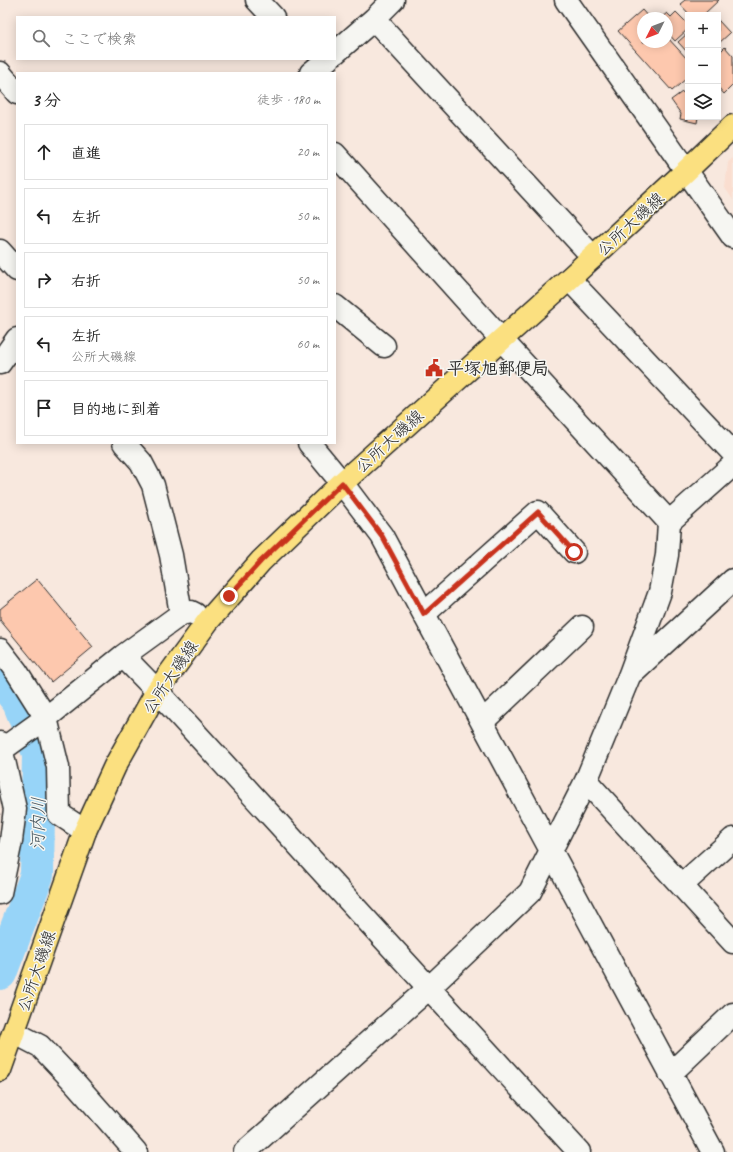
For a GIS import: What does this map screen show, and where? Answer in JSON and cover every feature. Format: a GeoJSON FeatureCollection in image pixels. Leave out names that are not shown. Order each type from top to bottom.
{"type":"FeatureCollection","features":[{"type":"Feature","properties":{"kind":"main road","name":"公所大磯線"},"geometry":{"type":"LineString","coordinates":[[0,1070],[85,831],[115,766],[157,691],[208,621],[261,561],[342,483],[569,279],[733,126]]}},
{"type":"Feature","properties":{"kind":"street"},"geometry":{"type":"LineString","coordinates":[[257,0],[272,16]]}},
{"type":"Feature","properties":{"kind":"street"},"geometry":{"type":"LineString","coordinates":[[336,52],[393,0]]}},
{"type":"Feature","properties":{"kind":"street"},"geometry":{"type":"LineString","coordinates":[[566,0],[733,237]]}},
{"type":"Feature","properties":{"kind":"street"},"geometry":{"type":"LineString","coordinates":[[374,19],[593,257]]}},
{"type":"Feature","properties":{"kind":"street"},"geometry":{"type":"LineString","coordinates":[[0,73],[16,92]]}},
{"type":"Feature","properties":{"kind":"street"},"geometry":{"type":"LineString","coordinates":[[336,155],[501,339],[669,522]]}},
{"type":"Feature","properties":{"kind":"street"},"geometry":{"type":"LineString","coordinates":[[0,251],[16,269]]}},
{"type":"Feature","properties":{"kind":"street"},"geometry":{"type":"LineString","coordinates":[[569,279],[733,453]]}},
{"type":"Feature","properties":{"kind":"street"},"geometry":{"type":"LineString","coordinates":[[336,307],[384,346]]}},
{"type":"Feature","properties":{"kind":"street"},"geometry":{"type":"LineString","coordinates":[[125,444],[141,462],[153,485],[171,555],[181,614]]}},
{"type":"Feature","properties":{"kind":"street"},"geometry":{"type":"LineString","coordinates":[[310,444],[342,483],[382,536],[713,1152]]}},
{"type":"Feature","properties":{"kind":"street"},"geometry":{"type":"LineString","coordinates":[[245,1152],[429,988],[530,892],[586,781],[630,674],[660,592],[667,555],[669,522],[733,465]]}},
{"type":"Feature","properties":{"kind":"street"},"geometry":{"type":"LineString","coordinates":[[424,614],[538,512],[574,552]]}},
{"type":"Feature","properties":{"kind":"street"},"geometry":{"type":"LineString","coordinates":[[630,674],[733,580]]}},
{"type":"Feature","properties":{"kind":"street"},"geometry":{"type":"LineString","coordinates":[[0,893],[12,841],[15,809],[1,748],[46,718],[123,656],[181,614],[191,612],[208,621]]}},
{"type":"Feature","properties":{"kind":"street"},"geometry":{"type":"LineString","coordinates":[[482,722],[582,627]]}},
{"type":"Feature","properties":{"kind":"street"},"geometry":{"type":"LineString","coordinates":[[0,650],[17,672],[46,718],[58,767],[59,814],[85,831]]}},
{"type":"Feature","properties":{"kind":"street"},"geometry":{"type":"LineString","coordinates":[[123,656],[157,691],[579,1152]]}},
{"type":"Feature","properties":{"kind":"street"},"geometry":{"type":"LineString","coordinates":[[586,781],[733,942]]}},
{"type":"Feature","properties":{"kind":"street"},"geometry":{"type":"LineString","coordinates":[[682,885],[733,839]]}},
{"type":"Feature","properties":{"kind":"street"},"geometry":{"type":"LineString","coordinates":[[670,1074],[733,1014]]}},
{"type":"Feature","properties":{"kind":"street"},"geometry":{"type":"LineString","coordinates":[[14,1032],[40,1046],[136,1152]]}},
{"type":"Feature","properties":{"kind":"shaded area"},"geometry":{"type":"Polygon","coordinates":[[[733,158],[733,200],[725,188],[728,162],[733,158]]]}},
{"type":"Feature","properties":{"kind":"building"},"geometry":{"type":"Polygon","coordinates":[[[685,0],[719,0],[706,12],[687,12],[680,4],[685,0]]]}},
{"type":"Feature","properties":{"kind":"building"},"geometry":{"type":"Polygon","coordinates":[[[676,12],[685,21],[685,32],[675,41],[673,39],[673,15],[676,12]]]}},
{"type":"Feature","properties":{"kind":"building"},"geometry":{"type":"Polygon","coordinates":[[[637,14],[637,48],[673,48],[673,44],[685,57],[685,80],[672,91],[618,31],[637,14]]]}},
{"type":"Feature","properties":{"kind":"building"},"geometry":{"type":"Polygon","coordinates":[[[721,23],[730,33],[721,41],[721,23]]]}},
{"type":"Feature","properties":{"kind":"building"},"geometry":{"type":"Polygon","coordinates":[[[685,36],[685,50],[678,42],[685,36]]]}},
{"type":"Feature","properties":{"kind":"building"},"geometry":{"type":"Polygon","coordinates":[[[725,47],[733,56],[733,85],[724,94],[721,90],[721,51],[725,47]]]}},
{"type":"Feature","properties":{"kind":"building"},"geometry":{"type":"Polygon","coordinates":[[[682,92],[685,93],[685,120],[698,120],[697,123],[680,119],[681,114],[671,100],[682,92]]]}},
{"type":"Feature","properties":{"kind":"building"},"geometry":{"type":"Polygon","coordinates":[[[37,579],[93,647],[51,682],[0,620],[0,609],[37,579]]]}},
{"type":"Feature","properties":{"kind":"waterway","name":"河内川"},"geometry":{"type":"LineString","coordinates":[[0,678],[19,702],[39,753],[37,875],[0,973]]}},
{"type":"Feature","properties":{"kind":"place","name":"平塚旭郵便局"},"geometry":{"type":"Point","coordinates":[434,368]}},
{"type":"Feature","properties":{"kind":"route"},"geometry":{"type":"LineString","coordinates":[[229,596],[261,561],[342,483],[382,536],[424,614],[538,512],[574,552]]}}]}
